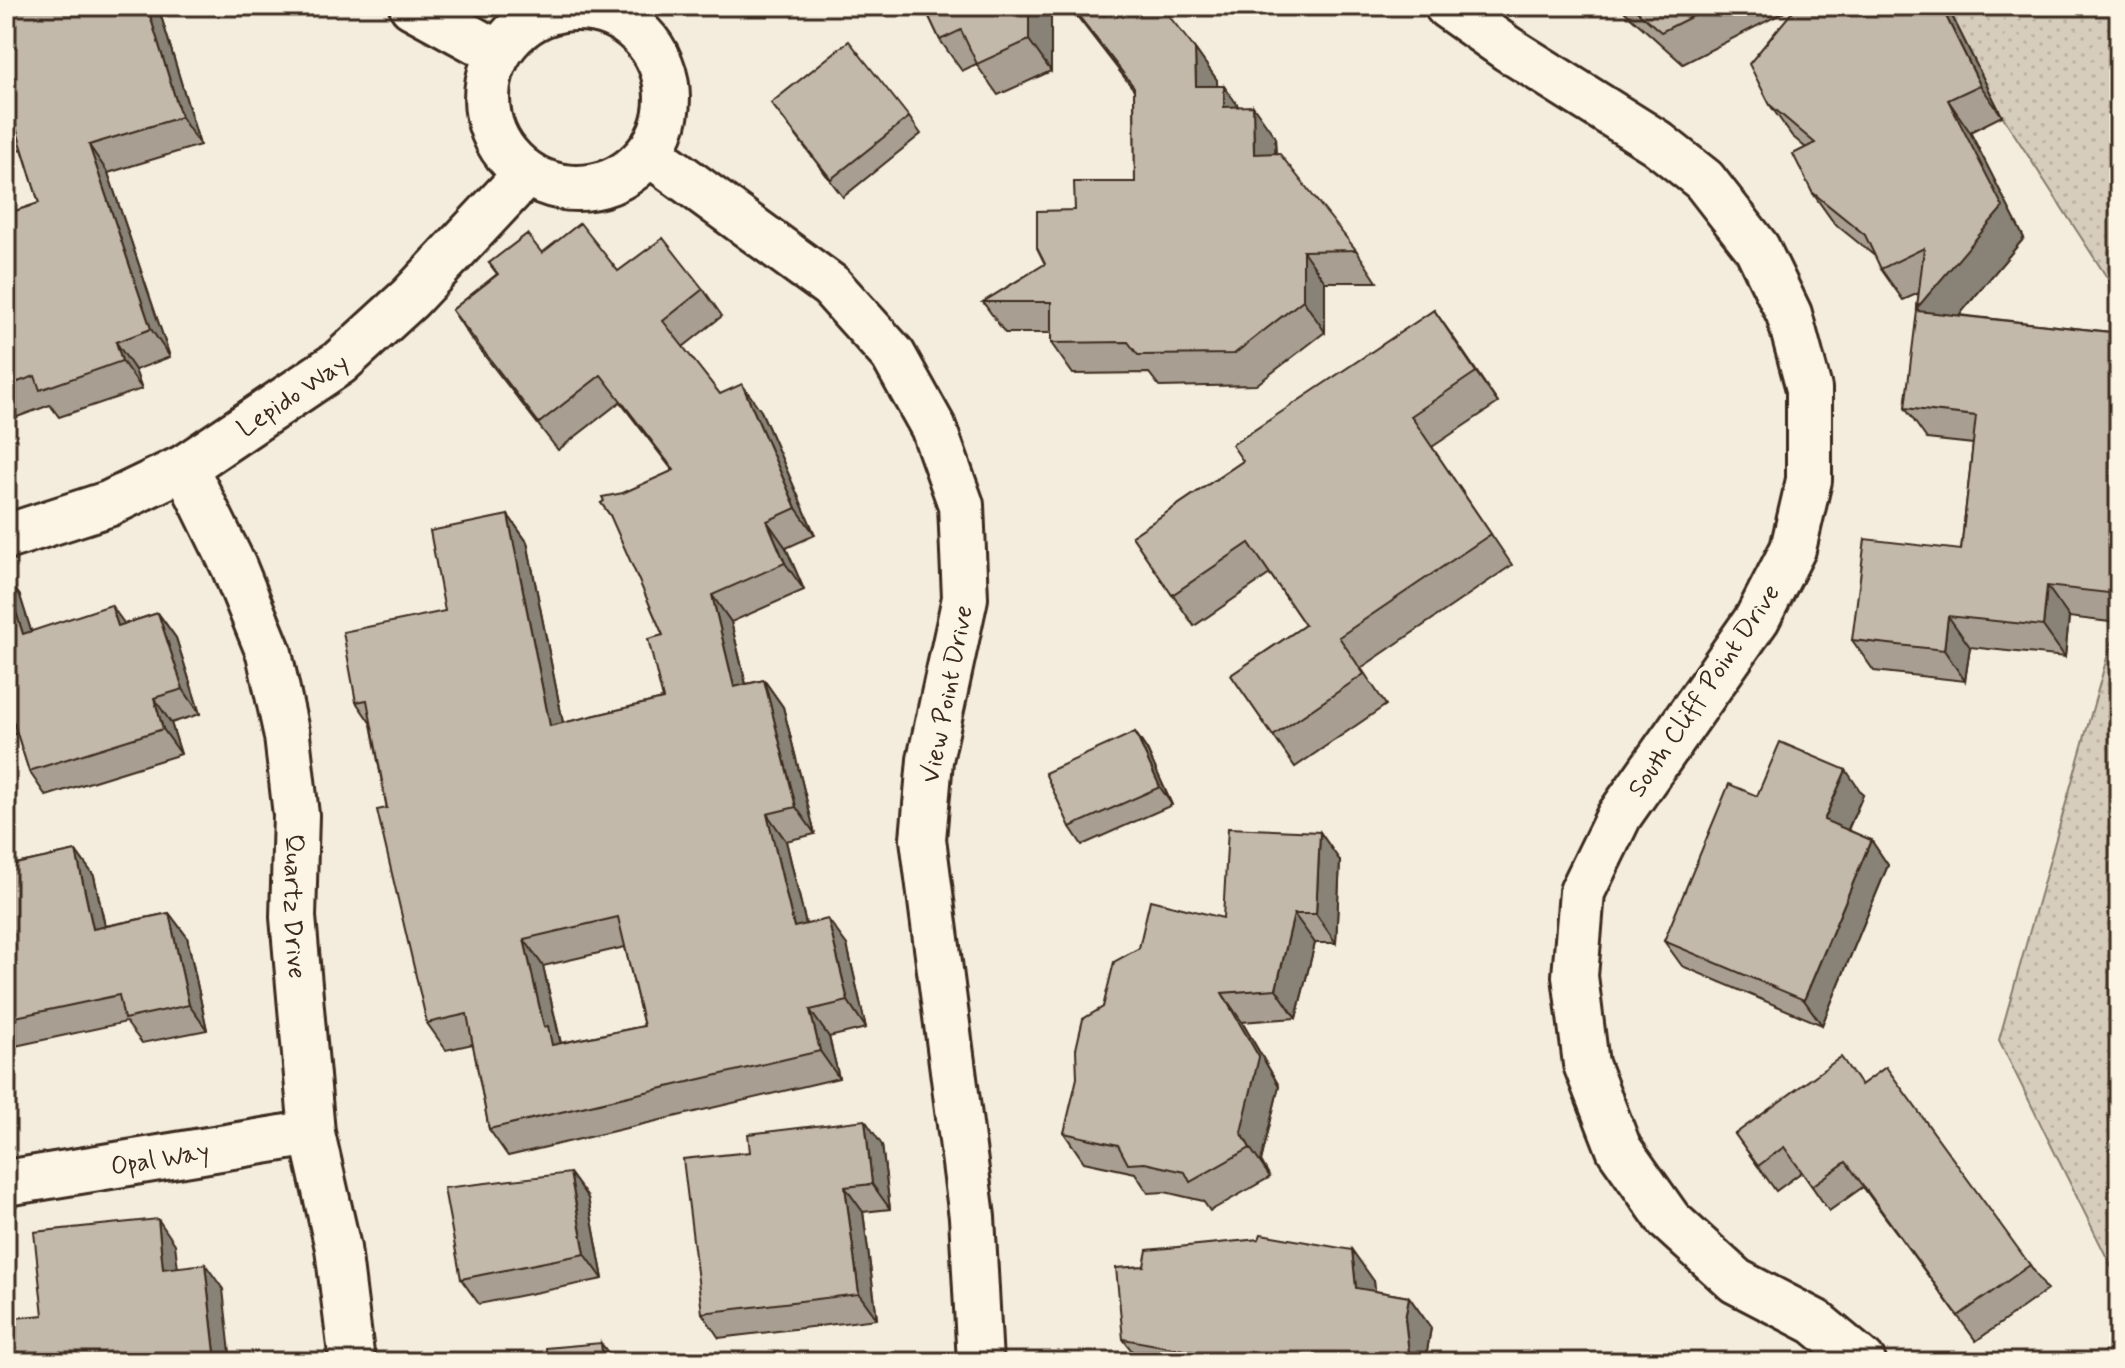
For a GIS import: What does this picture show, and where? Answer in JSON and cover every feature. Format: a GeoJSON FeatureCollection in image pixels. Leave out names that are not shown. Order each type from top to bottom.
{"type":"FeatureCollection","features":[{"type":"Feature","properties":{"kind":"street"},"geometry":{"type":"LineString","coordinates":[[412,6],[498,53]]}},
{"type":"Feature","properties":{"kind":"street","name":"South Cliff Point Drive"},"geometry":{"type":"LineString","coordinates":[[1447,6],[1508,49],[1656,142],[1704,180],[1757,248],[1789,314],[1809,389],[1809,480],[1793,549],[1757,619],[1619,816],[1582,892],[1575,976],[1586,1064],[1619,1149],[1669,1220],[1736,1281],[1815,1322],[1863,1362]]}},
{"type":"Feature","properties":{"kind":"street"},"geometry":{"type":"LineString","coordinates":[[584,8],[628,13],[661,63],[668,93],[664,125],[649,153],[617,180],[586,189],[555,187],[526,174],[498,144],[487,114],[487,83],[498,53],[524,24],[553,11],[584,8]]}},
{"type":"Feature","properties":{"kind":"street","name":"View Point Drive"},"geometry":{"type":"LineString","coordinates":[[649,153],[831,286],[893,355],[933,427],[961,505],[965,598],[930,760],[923,839],[972,1217],[980,1362]]}},
{"type":"Feature","properties":{"kind":"street","name":"Lepido Way"},"geometry":{"type":"LineString","coordinates":[[6,537],[108,504],[185,467],[339,363],[410,298],[526,174]]}},
{"type":"Feature","properties":{"kind":"street","name":"Quartz Drive"},"geometry":{"type":"LineString","coordinates":[[185,467],[234,567],[269,653],[287,736],[296,815],[293,917],[312,1133],[338,1248],[352,1342],[352,1362]]}},
{"type":"Feature","properties":{"kind":"street","name":"Opal Way"},"geometry":{"type":"LineString","coordinates":[[6,1183],[312,1133]]}},
{"type":"Feature","properties":{"kind":"shaded area"},"geometry":{"type":"Polygon","coordinates":[[[1847,6],[2119,6],[2119,296],[1954,41],[1847,6]]]}},
{"type":"Feature","properties":{"kind":"shaded area"},"geometry":{"type":"Polygon","coordinates":[[[2119,615],[2119,1282],[1999,1040],[2119,615]]]}},
{"type":"Feature","properties":{"kind":"building"},"geometry":{"type":"Polygon","coordinates":[[[6,6],[147,6],[181,117],[89,145],[151,329],[116,342],[122,361],[40,390],[35,376],[6,386],[6,214],[39,203],[13,118],[6,120],[6,6]]]}},
{"type":"Feature","properties":{"kind":"building"},"geometry":{"type":"Polygon","coordinates":[[[924,6],[1029,6],[1029,40],[977,64],[961,30],[940,40],[924,6]]]}},
{"type":"Feature","properties":{"kind":"building"},"geometry":{"type":"Polygon","coordinates":[[[1071,6],[1100,6],[1104,15],[1116,6],[1161,6],[1195,49],[1196,86],[1224,86],[1224,107],[1253,106],[1254,154],[1279,153],[1356,250],[1303,251],[1303,300],[1234,354],[1138,355],[1128,342],[1051,343],[1051,302],[983,302],[1045,264],[1037,248],[1037,211],[1075,210],[1074,182],[1135,182],[1134,87],[1071,6]]]}},
{"type":"Feature","properties":{"kind":"building"},"geometry":{"type":"Polygon","coordinates":[[[1631,6],[1713,6],[1661,32],[1631,6]]]}},
{"type":"Feature","properties":{"kind":"building"},"geometry":{"type":"Polygon","coordinates":[[[1797,6],[1941,6],[1980,85],[1948,100],[2003,207],[1917,308],[1924,248],[1881,269],[1865,235],[1812,192],[1793,154],[1815,143],[1770,105],[1749,64],[1797,6]]]}},
{"type":"Feature","properties":{"kind":"building"},"geometry":{"type":"Polygon","coordinates":[[[849,41],[909,117],[831,179],[771,103],[849,41]]]}},
{"type":"Feature","properties":{"kind":"building"},"geometry":{"type":"Polygon","coordinates":[[[580,223],[618,271],[663,238],[703,289],[663,321],[720,394],[742,384],[796,508],[767,521],[785,563],[712,595],[734,687],[764,680],[796,807],[767,814],[794,927],[828,919],[848,1001],[810,1010],[820,1051],[489,1129],[467,1014],[427,1023],[377,810],[387,808],[367,700],[356,702],[343,632],[445,611],[430,531],[508,515],[550,726],[663,699],[648,639],[663,635],[610,515],[601,503],[604,501],[602,497],[623,493],[674,470],[601,375],[539,423],[452,310],[498,274],[489,263],[527,234],[542,253],[580,223]],[[618,917],[524,939],[544,1027],[548,1026],[552,1045],[644,1026],[618,917]]]}},
{"type":"Feature","properties":{"kind":"building"},"geometry":{"type":"Polygon","coordinates":[[[1434,310],[1476,372],[1411,416],[1491,534],[1339,637],[1364,674],[1273,736],[1231,675],[1305,625],[1249,543],[1172,595],[1132,536],[1243,461],[1232,445],[1434,310]]]}},
{"type":"Feature","properties":{"kind":"building"},"geometry":{"type":"Polygon","coordinates":[[[1917,311],[2119,333],[2119,375],[2113,429],[2119,430],[2117,594],[2047,586],[2043,626],[1948,616],[1944,650],[1852,640],[1865,539],[1961,550],[1976,416],[1905,408],[1917,311]]]}},
{"type":"Feature","properties":{"kind":"building"},"geometry":{"type":"Polygon","coordinates":[[[6,581],[23,634],[111,605],[118,626],[158,613],[183,689],[154,698],[163,729],[29,771],[6,706],[6,581]]]}},
{"type":"Feature","properties":{"kind":"building"},"geometry":{"type":"Polygon","coordinates":[[[1135,732],[1160,787],[1070,827],[1045,773],[1135,732]]]}},
{"type":"Feature","properties":{"kind":"building"},"geometry":{"type":"Polygon","coordinates":[[[1780,742],[1846,770],[1824,820],[1871,840],[1804,1000],[1664,941],[1729,784],[1757,796],[1780,742]]]}},
{"type":"Feature","properties":{"kind":"building"},"geometry":{"type":"Polygon","coordinates":[[[1228,828],[1320,832],[1316,914],[1294,914],[1276,989],[1222,993],[1259,1057],[1241,1132],[1250,1148],[1190,1182],[1185,1172],[1145,1163],[1128,1164],[1118,1145],[1064,1133],[1077,1078],[1076,1049],[1083,1019],[1103,1007],[1114,962],[1139,948],[1150,900],[1223,918],[1228,828]]]}},
{"type":"Feature","properties":{"kind":"building"},"geometry":{"type":"Polygon","coordinates":[[[76,851],[93,929],[169,913],[189,1005],[124,1019],[119,995],[6,1019],[6,866],[76,851]]]}},
{"type":"Feature","properties":{"kind":"building"},"geometry":{"type":"Polygon","coordinates":[[[1841,1057],[1861,1085],[1886,1067],[2030,1265],[1958,1316],[1846,1162],[1812,1186],[1784,1147],[1758,1166],[1735,1134],[1841,1057]]]}},
{"type":"Feature","properties":{"kind":"building"},"geometry":{"type":"Polygon","coordinates":[[[865,1120],[872,1184],[845,1187],[859,1294],[702,1313],[683,1159],[750,1152],[748,1134],[865,1120]]]}},
{"type":"Feature","properties":{"kind":"building"},"geometry":{"type":"Polygon","coordinates":[[[570,1173],[585,1254],[461,1279],[444,1188],[570,1173]]]}},
{"type":"Feature","properties":{"kind":"building"},"geometry":{"type":"Polygon","coordinates":[[[158,1219],[163,1269],[205,1264],[216,1362],[11,1362],[6,1319],[43,1315],[34,1232],[158,1219]]]}},
{"type":"Feature","properties":{"kind":"building"},"geometry":{"type":"Polygon","coordinates":[[[1261,1234],[1352,1250],[1356,1288],[1409,1297],[1405,1319],[1410,1362],[1250,1362],[1123,1339],[1116,1268],[1144,1266],[1147,1250],[1259,1239],[1261,1234]]]}},
{"type":"Feature","properties":{"kind":"building"},"geometry":{"type":"Polygon","coordinates":[[[601,1343],[603,1362],[547,1362],[546,1348],[601,1343]]]}}]}
